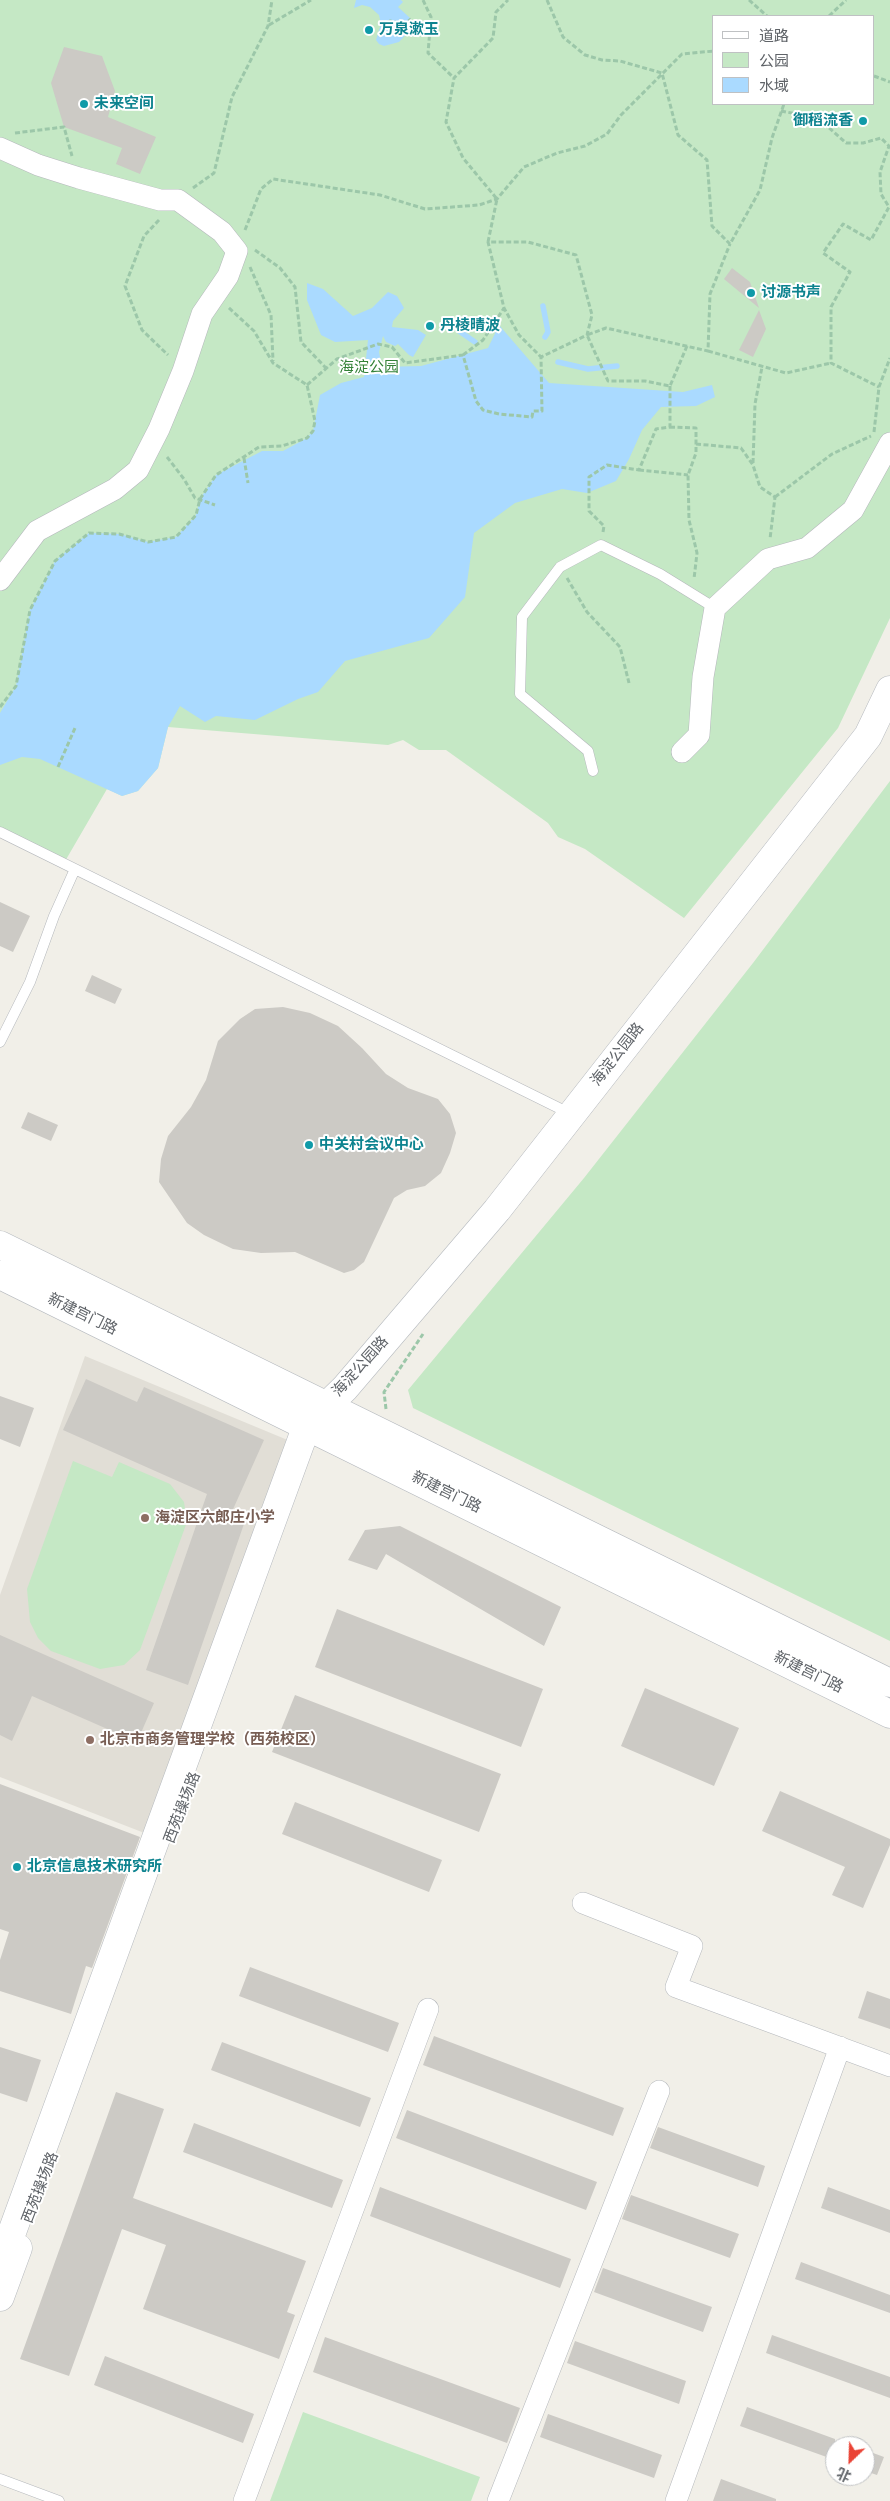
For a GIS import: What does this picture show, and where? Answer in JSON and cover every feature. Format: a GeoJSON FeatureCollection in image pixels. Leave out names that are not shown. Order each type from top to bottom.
{"type":"FeatureCollection","features":[{"type":"Feature","properties":{"kind":"street"},"geometry":{"type":"LineString","coordinates":[[0,580],[37,531],[115,489],[138,470],[183,371],[202,314],[228,276],[237,251],[222,232],[178,200],[160,200],[38,165],[5,141]]}},
{"type":"Feature","properties":{"kind":"street"},"geometry":{"type":"LineString","coordinates":[[682,752],[699,735],[703,677],[715,608],[768,559],[807,548],[853,510],[890,443]]}},
{"type":"Feature","properties":{"kind":"street","name":"海淀公园路"},"geometry":{"type":"LineString","coordinates":[[315,1429],[326,1404],[345,1388],[497,1210],[868,736],[890,690]]}},
{"type":"Feature","properties":{"kind":"street","name":"新建宫门路"},"geometry":{"type":"LineString","coordinates":[[0,1245],[890,1683]]}},
{"type":"Feature","properties":{"kind":"street","name":"新建宫门路"},"geometry":{"type":"LineString","coordinates":[[0,1275],[890,1714]]}},
{"type":"Feature","properties":{"kind":"street","name":"西苑操场路"},"geometry":{"type":"LineString","coordinates":[[0,2265],[315,1429]]}},
{"type":"Feature","properties":{"kind":"street","name":"西苑操场路"},"geometry":{"type":"LineString","coordinates":[[0,2297],[315,1429]]}},
{"type":"Feature","properties":{"kind":"street"},"geometry":{"type":"LineString","coordinates":[[582,1903],[692,1946],[676,1988],[890,2066]]}},
{"type":"Feature","properties":{"kind":"street"},"geometry":{"type":"LineString","coordinates":[[244,2501],[428,2009]]}},
{"type":"Feature","properties":{"kind":"street"},"geometry":{"type":"LineString","coordinates":[[676,2501],[840,2047]]}},
{"type":"Feature","properties":{"kind":"street"},"geometry":{"type":"LineString","coordinates":[[498,2501],[659,2091]]}},
{"type":"Feature","properties":{"kind":"lane"},"geometry":{"type":"LineString","coordinates":[[593,771],[588,751],[520,694],[522,617],[560,567],[601,545],[660,574],[715,608]]}},
{"type":"Feature","properties":{"kind":"lane"},"geometry":{"type":"LineString","coordinates":[[0,832],[571,1114]]}},
{"type":"Feature","properties":{"kind":"lane"},"geometry":{"type":"LineString","coordinates":[[0,1042],[30,982],[54,916],[75,869]]}},
{"type":"Feature","properties":{"kind":"lane"},"geometry":{"type":"LineString","coordinates":[[0,2479],[59,2501]]}},
{"type":"Feature","properties":{"kind":"path"},"geometry":{"type":"LineString","coordinates":[[183,371],[142,330],[125,286],[144,236],[178,200],[214,173],[232,97],[268,26],[272,0]]}},
{"type":"Feature","properties":{"kind":"path"},"geometry":{"type":"LineString","coordinates":[[268,26],[311,0]]}},
{"type":"Feature","properties":{"kind":"path"},"geometry":{"type":"LineString","coordinates":[[423,0],[431,17],[428,53],[454,78]]}},
{"type":"Feature","properties":{"kind":"path"},"geometry":{"type":"LineString","coordinates":[[497,199],[463,158],[446,122],[454,78],[493,38],[496,12],[508,0]]}},
{"type":"Feature","properties":{"kind":"path"},"geometry":{"type":"LineString","coordinates":[[547,0],[563,37],[585,56],[602,60],[620,61],[662,73]]}},
{"type":"Feature","properties":{"kind":"path"},"geometry":{"type":"LineString","coordinates":[[749,0],[766,15]]}},
{"type":"Feature","properties":{"kind":"path"},"geometry":{"type":"LineString","coordinates":[[831,15],[846,0]]}},
{"type":"Feature","properties":{"kind":"path"},"geometry":{"type":"LineString","coordinates":[[381,26],[390,21],[404,24],[411,19]]}},
{"type":"Feature","properties":{"kind":"path"},"geometry":{"type":"LineString","coordinates":[[463,355],[476,401],[484,410],[499,414],[532,417],[533,411],[542,411],[541,357],[519,335],[504,308],[488,242],[497,199],[524,167],[557,153],[586,146],[608,134],[621,114],[682,54],[712,51]]}},
{"type":"Feature","properties":{"kind":"path"},"geometry":{"type":"LineString","coordinates":[[662,73],[678,135],[707,160],[712,226],[730,244]]}},
{"type":"Feature","properties":{"kind":"path"},"geometry":{"type":"LineString","coordinates":[[875,76],[890,82]]}},
{"type":"Feature","properties":{"kind":"path"},"geometry":{"type":"LineString","coordinates":[[708,351],[710,294],[730,244],[760,190],[784,105]]}},
{"type":"Feature","properties":{"kind":"path"},"geometry":{"type":"LineString","coordinates":[[781,111],[818,118],[846,143],[881,138],[889,146],[880,172],[881,194],[890,207],[871,240],[843,224],[824,253],[850,272],[832,307],[831,363]]}},
{"type":"Feature","properties":{"kind":"path"},"geometry":{"type":"LineString","coordinates":[[5,141],[64,127],[79,178]]}},
{"type":"Feature","properties":{"kind":"path"},"geometry":{"type":"LineString","coordinates":[[237,251],[261,189],[273,179],[380,195],[425,209],[479,205],[497,199]]}},
{"type":"Feature","properties":{"kind":"path"},"geometry":{"type":"LineString","coordinates":[[488,242],[528,242],[576,255],[592,315],[588,335],[608,381],[645,381],[670,386]]}},
{"type":"Feature","properties":{"kind":"path"},"geometry":{"type":"LineString","coordinates":[[237,251],[257,250],[280,268],[295,287],[301,342],[326,368]]}},
{"type":"Feature","properties":{"kind":"path"},"geometry":{"type":"LineString","coordinates":[[237,251],[253,270],[271,315],[273,363]]}},
{"type":"Feature","properties":{"kind":"path"},"geometry":{"type":"LineString","coordinates":[[0,707],[16,686],[30,610],[55,561],[89,533],[119,534],[148,542],[176,537],[196,515],[200,499],[216,475],[259,448],[282,446],[307,438],[313,431],[315,421],[307,385],[273,363],[254,332],[215,295]]}},
{"type":"Feature","properties":{"kind":"path"},"geometry":{"type":"LineString","coordinates":[[307,385],[337,359],[378,344],[392,347],[405,363],[463,355],[483,340],[504,308]]}},
{"type":"Feature","properties":{"kind":"path"},"geometry":{"type":"LineString","coordinates":[[541,357],[606,328],[708,351],[786,373],[831,363],[879,387]]}},
{"type":"Feature","properties":{"kind":"path"},"geometry":{"type":"LineString","coordinates":[[670,427],[670,386],[687,346]]}},
{"type":"Feature","properties":{"kind":"path"},"geometry":{"type":"LineString","coordinates":[[768,559],[775,497],[832,454],[874,435],[879,387],[890,358]]}},
{"type":"Feature","properties":{"kind":"path"},"geometry":{"type":"LineString","coordinates":[[753,465],[755,404],[762,367]]}},
{"type":"Feature","properties":{"kind":"path"},"geometry":{"type":"LineString","coordinates":[[639,470],[656,430],[670,427],[696,428],[696,453],[688,476],[689,520],[697,553],[693,594]]}},
{"type":"Feature","properties":{"kind":"path"},"geometry":{"type":"LineString","coordinates":[[696,444],[741,448],[753,465],[760,486],[775,497]]}},
{"type":"Feature","properties":{"kind":"path"},"geometry":{"type":"LineString","coordinates":[[149,448],[167,457],[184,479],[195,498],[216,505]]}},
{"type":"Feature","properties":{"kind":"path"},"geometry":{"type":"LineString","coordinates":[[244,458],[248,483]]}},
{"type":"Feature","properties":{"kind":"path"},"geometry":{"type":"LineString","coordinates":[[601,545],[604,526],[590,510],[589,477],[607,465],[688,476]]}},
{"type":"Feature","properties":{"kind":"path"},"geometry":{"type":"LineString","coordinates":[[560,567],[587,612],[620,647],[629,683]]}},
{"type":"Feature","properties":{"kind":"path"},"geometry":{"type":"LineString","coordinates":[[58,766],[75,728]]}},
{"type":"Feature","properties":{"kind":"shaded area","name":"海淀区六郎庄小学"},"geometry":{"type":"Polygon","coordinates":[[[85,1356],[290,1441],[147,1834],[0,1777],[0,1595],[85,1356]]]}},
{"type":"Feature","properties":{"kind":"green space","name":"海淀公园"},"geometry":{"type":"Polygon","coordinates":[[[0,0],[890,0],[890,618],[838,728],[684,918],[585,849],[558,837],[548,823],[446,750],[419,750],[403,740],[388,745],[168,727],[158,768],[138,791],[122,796],[107,789],[64,863],[0,832],[0,0]]]}},
{"type":"Feature","properties":{"kind":"green space"},"geometry":{"type":"Polygon","coordinates":[[[890,781],[890,1641],[413,1408],[408,1390],[584,1178],[753,963],[890,781]]]}},
{"type":"Feature","properties":{"kind":"green space"},"geometry":{"type":"Polygon","coordinates":[[[73,1461],[112,1477],[119,1462],[170,1484],[184,1502],[187,1522],[140,1650],[124,1665],[100,1669],[51,1651],[38,1638],[30,1622],[27,1589],[73,1461]]]}},
{"type":"Feature","properties":{"kind":"green space"},"geometry":{"type":"Polygon","coordinates":[[[303,2412],[480,2477],[471,2501],[270,2501],[303,2412]]]}},
{"type":"Feature","properties":{"kind":"water"},"geometry":{"type":"Polygon","coordinates":[[[356,0],[401,0],[403,2],[398,7],[410,18],[413,27],[399,42],[384,46],[379,44],[376,40],[381,24],[379,15],[370,7],[362,5],[354,8],[356,0]]]}},
{"type":"Feature","properties":{"kind":"water"},"geometry":{"type":"Polygon","coordinates":[[[307,283],[323,289],[353,316],[372,308],[388,292],[397,296],[404,308],[393,321],[392,327],[418,330],[426,335],[413,357],[398,344],[395,346],[386,342],[383,336],[379,352],[382,367],[421,366],[488,348],[499,325],[549,383],[683,392],[712,385],[715,397],[696,406],[661,407],[642,430],[629,459],[616,481],[587,493],[562,489],[515,503],[474,533],[465,597],[429,638],[345,661],[318,692],[298,699],[255,720],[216,716],[205,722],[180,706],[168,727],[158,768],[138,791],[122,796],[40,759],[22,757],[0,765],[0,713],[16,686],[30,610],[55,561],[89,533],[119,534],[148,542],[176,537],[196,515],[200,499],[216,475],[262,451],[283,451],[307,438],[313,431],[320,395],[341,383],[364,377],[368,340],[335,342],[321,335],[307,300],[307,283]]]}},
{"type":"Feature","properties":{"kind":"building","name":"未来空间"},"geometry":{"type":"Polygon","coordinates":[[[64,47],[102,56],[115,91],[108,117],[156,137],[140,174],[116,164],[122,148],[64,127],[51,83],[64,47]]]}},
{"type":"Feature","properties":{"kind":"building"},"geometry":{"type":"Polygon","coordinates":[[[732,268],[750,282],[759,308],[724,279],[732,268]]]}},
{"type":"Feature","properties":{"kind":"building"},"geometry":{"type":"Polygon","coordinates":[[[759,310],[766,329],[753,357],[739,350],[759,310]]]}},
{"type":"Feature","properties":{"kind":"building"},"geometry":{"type":"Polygon","coordinates":[[[0,902],[30,916],[13,952],[0,946],[0,902]]]}},
{"type":"Feature","properties":{"kind":"building"},"geometry":{"type":"Polygon","coordinates":[[[92,975],[122,989],[115,1004],[85,991],[92,975]]]}},
{"type":"Feature","properties":{"kind":"building","name":"中关村会议中心"},"geometry":{"type":"Polygon","coordinates":[[[283,1007],[310,1013],[338,1026],[386,1074],[408,1088],[438,1099],[450,1114],[456,1133],[441,1173],[425,1186],[407,1190],[394,1198],[364,1262],[354,1270],[344,1273],[295,1252],[261,1253],[233,1249],[204,1235],[187,1223],[159,1182],[161,1159],[168,1136],[191,1107],[206,1080],[218,1041],[240,1019],[255,1009],[283,1007]]]}},
{"type":"Feature","properties":{"kind":"building"},"geometry":{"type":"Polygon","coordinates":[[[28,1112],[58,1125],[51,1141],[21,1128],[28,1112]]]}},
{"type":"Feature","properties":{"kind":"building"},"geometry":{"type":"Polygon","coordinates":[[[86,1379],[137,1402],[144,1387],[264,1440],[230,1516],[245,1521],[188,1685],[146,1670],[207,1494],[63,1430],[86,1379]]]}},
{"type":"Feature","properties":{"kind":"building"},"geometry":{"type":"Polygon","coordinates":[[[0,1396],[34,1408],[20,1447],[0,1439],[0,1396]]]}},
{"type":"Feature","properties":{"kind":"building"},"geometry":{"type":"Polygon","coordinates":[[[400,1526],[561,1607],[544,1646],[386,1554],[377,1570],[348,1560],[365,1530],[400,1526]]]}},
{"type":"Feature","properties":{"kind":"building"},"geometry":{"type":"Polygon","coordinates":[[[337,1609],[543,1689],[521,1747],[315,1667],[337,1609]]]}},
{"type":"Feature","properties":{"kind":"building"},"geometry":{"type":"Polygon","coordinates":[[[0,1635],[154,1703],[137,1742],[32,1696],[12,1741],[0,1735],[0,1635]]]}},
{"type":"Feature","properties":{"kind":"building"},"geometry":{"type":"Polygon","coordinates":[[[645,1688],[739,1728],[714,1786],[621,1746],[645,1688]]]}},
{"type":"Feature","properties":{"kind":"building"},"geometry":{"type":"Polygon","coordinates":[[[295,1695],[501,1774],[479,1832],[272,1752],[295,1695]]]}},
{"type":"Feature","properties":{"kind":"building"},"geometry":{"type":"Polygon","coordinates":[[[0,1784],[140,1837],[92,1968],[86,1966],[71,2014],[0,1991],[0,1960],[9,1932],[0,1929],[0,1784]]]}},
{"type":"Feature","properties":{"kind":"building"},"geometry":{"type":"Polygon","coordinates":[[[780,1791],[890,1839],[890,1845],[863,1908],[832,1895],[845,1867],[762,1831],[780,1791]]]}},
{"type":"Feature","properties":{"kind":"building"},"geometry":{"type":"Polygon","coordinates":[[[295,1802],[442,1860],[429,1892],[282,1834],[295,1802]]]}},
{"type":"Feature","properties":{"kind":"building"},"geometry":{"type":"Polygon","coordinates":[[[250,1967],[399,2023],[388,2052],[239,1996],[250,1967]]]}},
{"type":"Feature","properties":{"kind":"building"},"geometry":{"type":"Polygon","coordinates":[[[867,1991],[890,1999],[890,2029],[858,2018],[867,1991]]]}},
{"type":"Feature","properties":{"kind":"building"},"geometry":{"type":"Polygon","coordinates":[[[434,2036],[624,2108],[613,2136],[423,2065],[434,2036]]]}},
{"type":"Feature","properties":{"kind":"building"},"geometry":{"type":"Polygon","coordinates":[[[222,2042],[371,2098],[360,2127],[211,2070],[222,2042]]]}},
{"type":"Feature","properties":{"kind":"building"},"geometry":{"type":"Polygon","coordinates":[[[0,2047],[41,2060],[27,2102],[0,2093],[0,2047]]]}},
{"type":"Feature","properties":{"kind":"building"},"geometry":{"type":"Polygon","coordinates":[[[116,2092],[164,2109],[133,2198],[306,2261],[287,2312],[295,2315],[279,2359],[143,2309],[166,2245],[122,2229],[69,2376],[20,2359],[116,2092]]]}},
{"type":"Feature","properties":{"kind":"building"},"geometry":{"type":"Polygon","coordinates":[[[407,2110],[597,2182],[586,2210],[396,2138],[407,2110]]]}},
{"type":"Feature","properties":{"kind":"building"},"geometry":{"type":"Polygon","coordinates":[[[194,2123],[343,2180],[332,2208],[183,2152],[194,2123]]]}},
{"type":"Feature","properties":{"kind":"building"},"geometry":{"type":"Polygon","coordinates":[[[658,2127],[765,2166],[758,2187],[650,2148],[658,2127]]]}},
{"type":"Feature","properties":{"kind":"building"},"geometry":{"type":"Polygon","coordinates":[[[380,2187],[571,2259],[560,2288],[370,2216],[380,2187]]]}},
{"type":"Feature","properties":{"kind":"building"},"geometry":{"type":"Polygon","coordinates":[[[828,2187],[890,2210],[890,2233],[821,2208],[828,2187]]]}},
{"type":"Feature","properties":{"kind":"building"},"geometry":{"type":"Polygon","coordinates":[[[631,2195],[739,2234],[730,2258],[622,2219],[631,2195]]]}},
{"type":"Feature","properties":{"kind":"building"},"geometry":{"type":"Polygon","coordinates":[[[801,2262],[890,2295],[890,2313],[795,2279],[801,2262]]]}},
{"type":"Feature","properties":{"kind":"building"},"geometry":{"type":"Polygon","coordinates":[[[603,2268],[712,2307],[703,2332],[594,2292],[603,2268]]]}},
{"type":"Feature","properties":{"kind":"building"},"geometry":{"type":"Polygon","coordinates":[[[772,2335],[890,2377],[890,2398],[766,2353],[772,2335]]]}},
{"type":"Feature","properties":{"kind":"building"},"geometry":{"type":"Polygon","coordinates":[[[325,2337],[520,2408],[507,2443],[313,2372],[325,2337]]]}},
{"type":"Feature","properties":{"kind":"building"},"geometry":{"type":"Polygon","coordinates":[[[575,2341],[686,2381],[679,2404],[567,2363],[575,2341]]]}},
{"type":"Feature","properties":{"kind":"building"},"geometry":{"type":"Polygon","coordinates":[[[105,2356],[254,2414],[243,2443],[94,2385],[105,2356]]]}},
{"type":"Feature","properties":{"kind":"building"},"geometry":{"type":"Polygon","coordinates":[[[747,2407],[827,2436],[825,2436],[825,2456],[740,2426],[747,2407]]]}},
{"type":"Feature","properties":{"kind":"building"},"geometry":{"type":"Polygon","coordinates":[[[548,2414],[662,2455],[654,2478],[540,2437],[548,2414]]]}},
{"type":"Feature","properties":{"kind":"building"},"geometry":{"type":"Polygon","coordinates":[[[875,2454],[884,2457],[877,2475],[875,2474],[875,2454]]]}},
{"type":"Feature","properties":{"kind":"building"},"geometry":{"type":"Polygon","coordinates":[[[721,2479],[776,2499],[776,2501],[713,2501],[721,2479]]]}},
{"type":"Feature","properties":{"kind":"waterway"},"geometry":{"type":"LineString","coordinates":[[543,306],[548,332],[545,337]]}},
{"type":"Feature","properties":{"kind":"waterway"},"geometry":{"type":"LineString","coordinates":[[459,331],[475,342]]}},
{"type":"Feature","properties":{"kind":"waterway"},"geometry":{"type":"LineString","coordinates":[[558,362],[588,369],[617,366]]}},
{"type":"Feature","properties":{"kind":"place","name":"万泉漱玉"},"geometry":{"type":"Point","coordinates":[369,30]}},
{"type":"Feature","properties":{"kind":"place","name":"未来空间"},"geometry":{"type":"Point","coordinates":[84,104]}},
{"type":"Feature","properties":{"kind":"place","name":"御稻流香"},"geometry":{"type":"Point","coordinates":[863,121]}},
{"type":"Feature","properties":{"kind":"place","name":"讨源书声"},"geometry":{"type":"Point","coordinates":[751,293]}},
{"type":"Feature","properties":{"kind":"place","name":"丹棱晴波"},"geometry":{"type":"Point","coordinates":[430,326]}},
{"type":"Feature","properties":{"kind":"place","name":"中关村会议中心"},"geometry":{"type":"Point","coordinates":[309,1145]}},
{"type":"Feature","properties":{"kind":"place","name":"海淀区六郎庄小学"},"geometry":{"type":"Point","coordinates":[145,1518]}},
{"type":"Feature","properties":{"kind":"place","name":"北京市商务管理学校（西苑校区）"},"geometry":{"type":"Point","coordinates":[90,1740]}},
{"type":"Feature","properties":{"kind":"place","name":"北京信息技术研究所"},"geometry":{"type":"Point","coordinates":[17,1867]}}]}
